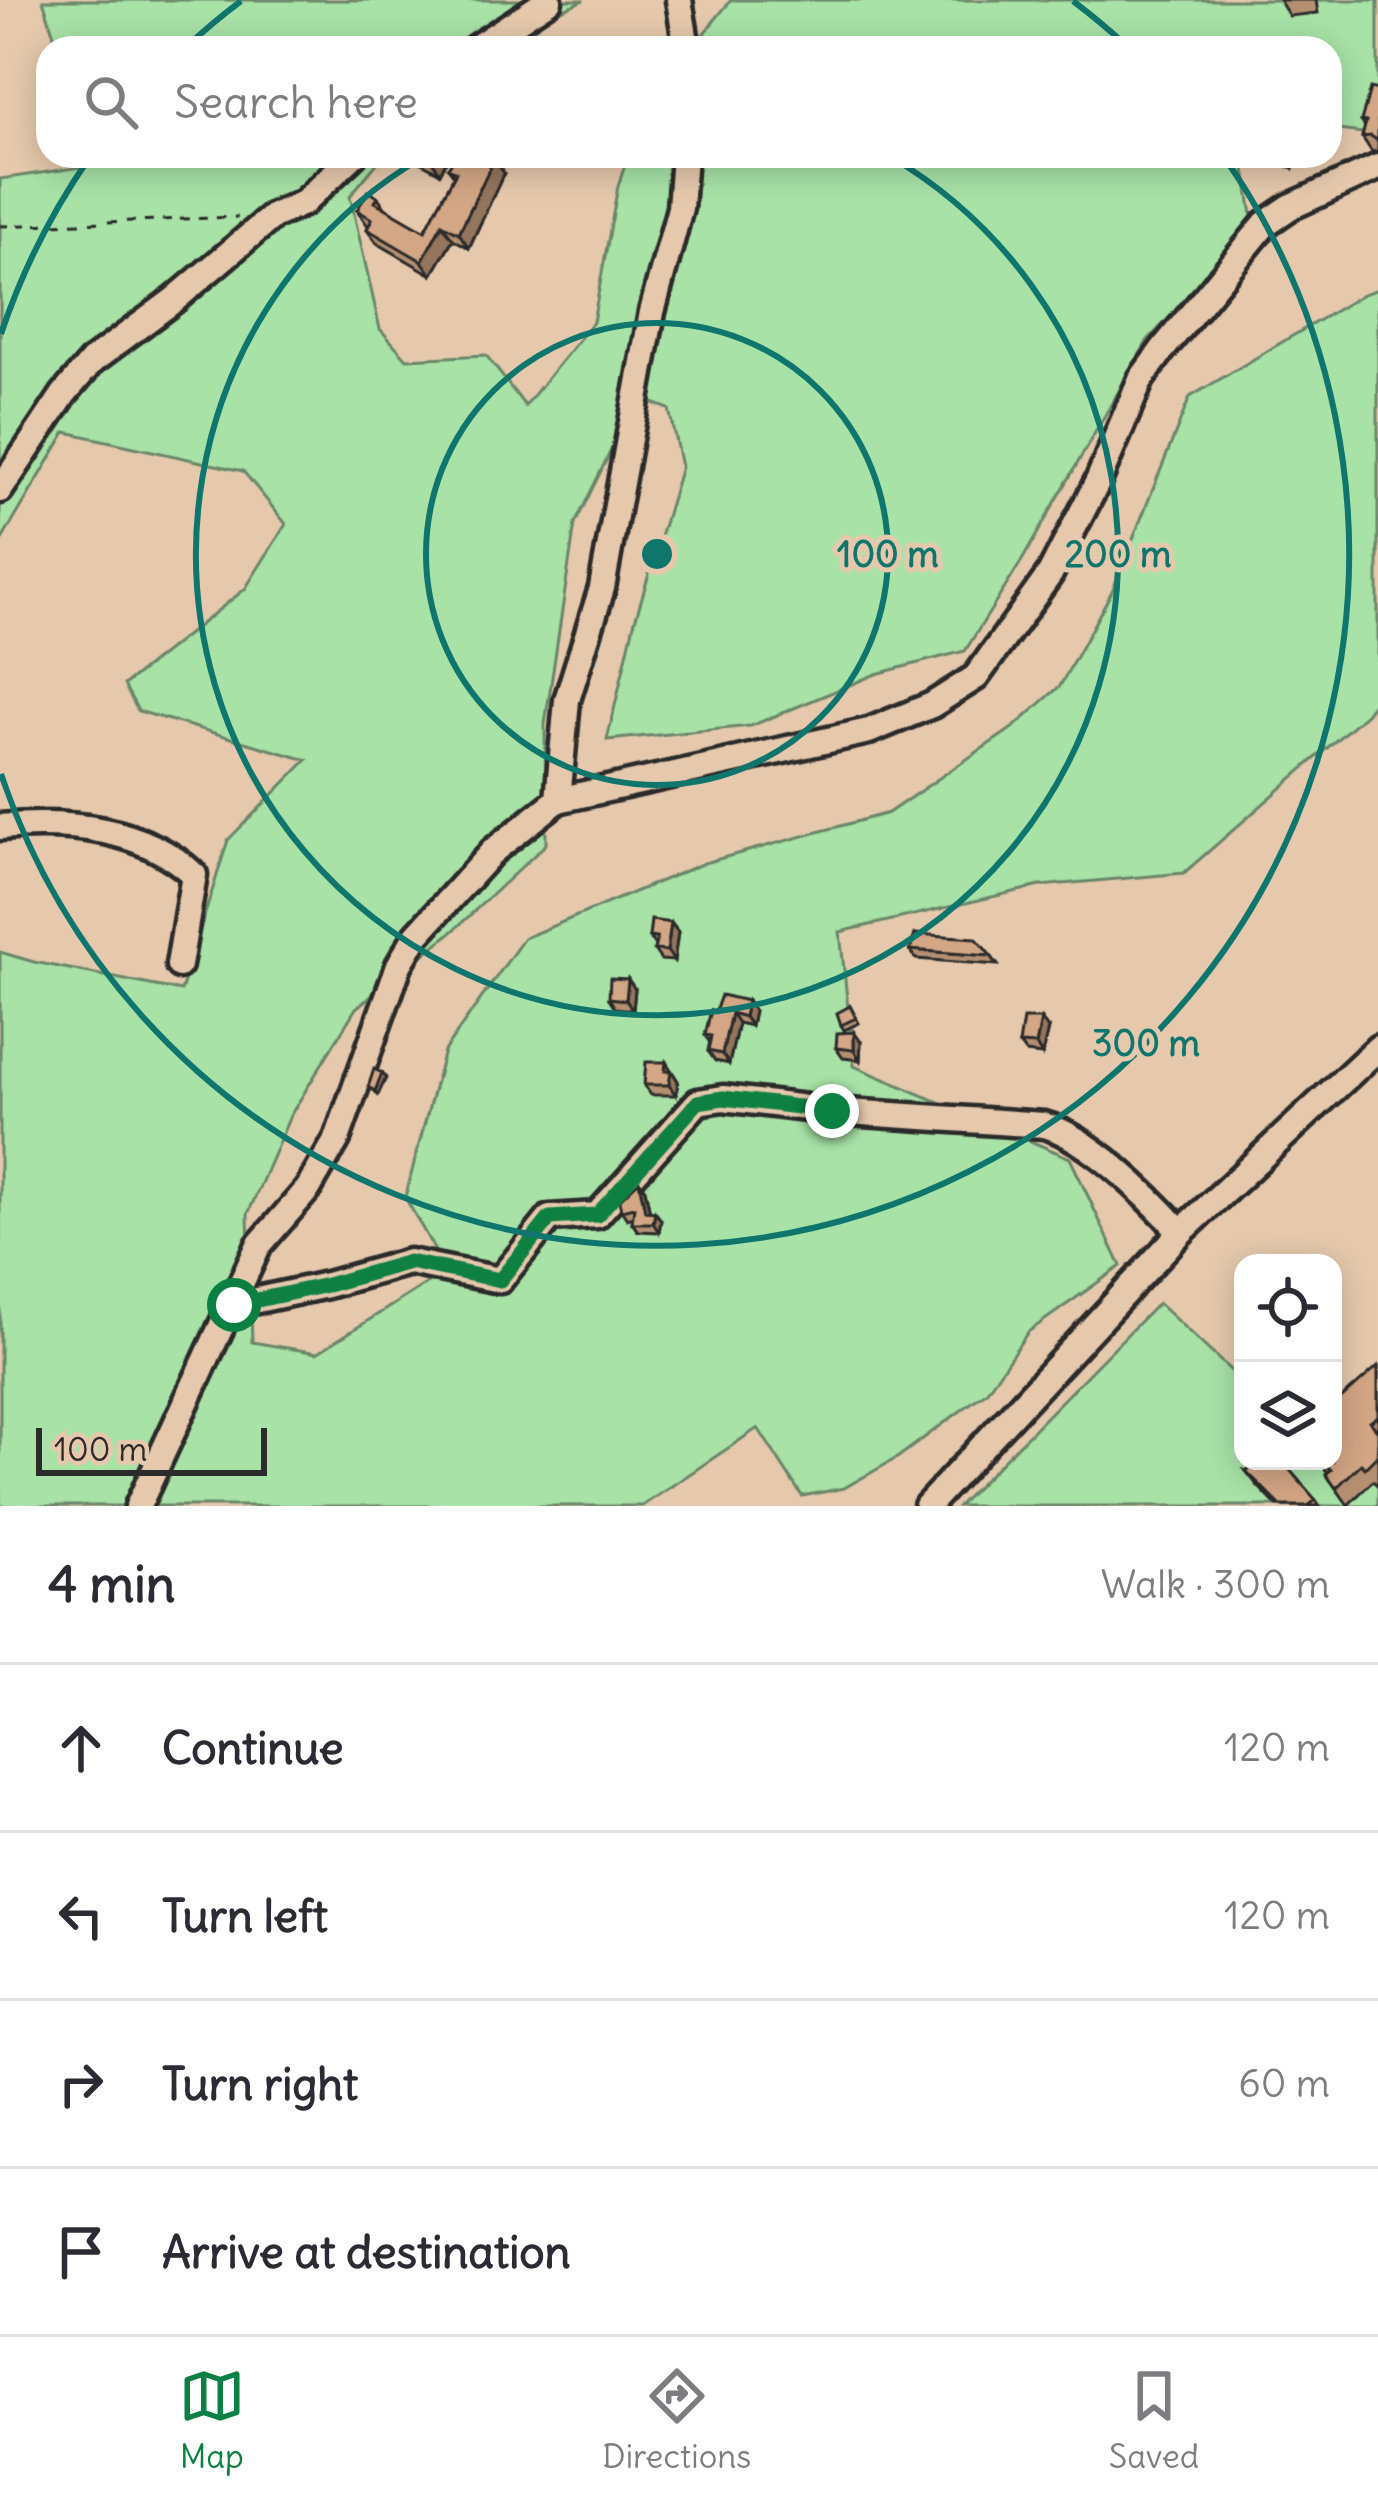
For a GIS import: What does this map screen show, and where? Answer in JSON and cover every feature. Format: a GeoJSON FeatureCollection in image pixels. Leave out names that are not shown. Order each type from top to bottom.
{"type":"FeatureCollection","features":[{"type":"Feature","properties":{"kind":"street"},"geometry":{"type":"LineString","coordinates":[[494,36],[549,0]]}},
{"type":"Feature","properties":{"kind":"street"},"geometry":{"type":"LineString","coordinates":[[679,0],[685,36]]}},
{"type":"Feature","properties":{"kind":"street"},"geometry":{"type":"LineString","coordinates":[[138,1506],[259,1245],[308,1189],[337,1139],[399,965],[416,936],[493,851],[558,800],[869,730],[932,705],[976,677],[1050,574],[1100,479],[1141,380],[1163,349],[1265,224],[1290,207],[1378,167]]}},
{"type":"Feature","properties":{"kind":"street"},"geometry":{"type":"LineString","coordinates":[[0,490],[64,394],[92,361],[273,216],[303,202],[340,168]]}},
{"type":"Feature","properties":{"kind":"street"},"geometry":{"type":"LineString","coordinates":[[558,800],[567,700],[602,588],[652,311],[680,208],[683,168]]}},
{"type":"Feature","properties":{"kind":"street"},"geometry":{"type":"LineString","coordinates":[[0,827],[95,828],[180,861],[194,875],[179,965]]}},
{"type":"Feature","properties":{"kind":"street"},"geometry":{"type":"LineString","coordinates":[[927,1506],[1181,1232],[1378,1048]]}},
{"type":"Feature","properties":{"kind":"street"},"geometry":{"type":"LineString","coordinates":[[234,1305],[409,1262],[500,1280],[550,1218],[597,1215],[698,1102],[723,1098],[832,1111],[1044,1125],[1068,1131],[1181,1232]]}},
{"type":"Feature","properties":{"kind":"path"},"geometry":{"type":"LineString","coordinates":[[0,226],[273,216]]}},
{"type":"Feature","properties":{"kind":"green space"},"geometry":{"type":"Polygon","coordinates":[[[43,0],[584,0],[503,36],[54,36],[43,0]]]}},
{"type":"Feature","properties":{"kind":"green space"},"geometry":{"type":"Polygon","coordinates":[[[731,0],[1378,0],[1378,135],[1342,130],[1342,36],[702,36],[731,0]]]}},
{"type":"Feature","properties":{"kind":"green space"},"geometry":{"type":"Polygon","coordinates":[[[75,168],[373,168],[350,196],[380,329],[407,359],[486,355],[525,406],[593,322],[624,168],[1245,168],[1254,229],[1148,340],[965,651],[876,674],[751,726],[607,740],[634,624],[681,467],[669,409],[637,397],[575,524],[545,724],[546,844],[453,931],[356,1008],[290,1116],[248,1214],[252,1342],[317,1353],[446,1271],[405,1197],[444,1051],[524,938],[704,863],[888,813],[1014,727],[1060,686],[1112,591],[1190,397],[1378,289],[1378,698],[1366,714],[1184,873],[1040,886],[840,932],[854,1066],[1070,1158],[1121,1266],[1028,1332],[986,1392],[897,1458],[844,1488],[802,1496],[758,1428],[642,1506],[0,1506],[0,952],[181,991],[228,840],[307,760],[138,711],[124,685],[245,589],[286,524],[243,471],[66,432],[0,543],[0,179],[75,168]]]}},
{"type":"Feature","properties":{"kind":"green space"},"geometry":{"type":"Polygon","coordinates":[[[1158,1303],[1234,1374],[1234,1470],[1342,1470],[1342,1447],[1378,1393],[1378,1506],[958,1506],[1158,1303]]]}},
{"type":"Feature","properties":{"kind":"building"},"geometry":{"type":"Polygon","coordinates":[[[1370,88],[1378,90],[1378,141],[1362,137],[1370,88]]]}},
{"type":"Feature","properties":{"kind":"building"},"geometry":{"type":"Polygon","coordinates":[[[448,168],[490,168],[459,233],[442,224],[422,261],[367,229],[372,219],[357,210],[368,191],[378,197],[375,202],[425,231],[456,172],[448,168]]]}},
{"type":"Feature","properties":{"kind":"building"},"geometry":{"type":"Polygon","coordinates":[[[651,920],[671,923],[667,951],[654,950],[657,938],[649,937],[651,920]]]}},
{"type":"Feature","properties":{"kind":"building"},"geometry":{"type":"Polygon","coordinates":[[[915,934],[976,938],[991,956],[910,950],[915,934]]]}},
{"type":"Feature","properties":{"kind":"building"},"geometry":{"type":"Polygon","coordinates":[[[610,978],[628,979],[626,1000],[609,998],[610,978]]]}},
{"type":"Feature","properties":{"kind":"building"},"geometry":{"type":"Polygon","coordinates":[[[721,995],[747,1001],[744,1017],[731,1013],[722,1054],[708,1051],[711,1036],[705,1035],[711,1010],[715,1012],[721,995]]]}},
{"type":"Feature","properties":{"kind":"building"},"geometry":{"type":"Polygon","coordinates":[[[850,1006],[856,1018],[841,1025],[837,1013],[850,1006]]]}},
{"type":"Feature","properties":{"kind":"building"},"geometry":{"type":"Polygon","coordinates":[[[1023,1019],[1041,1019],[1036,1045],[1019,1044],[1023,1019]]]}},
{"type":"Feature","properties":{"kind":"building"},"geometry":{"type":"Polygon","coordinates":[[[854,1032],[854,1050],[836,1048],[837,1033],[854,1032]]]}},
{"type":"Feature","properties":{"kind":"building"},"geometry":{"type":"Polygon","coordinates":[[[646,1062],[666,1062],[665,1071],[671,1071],[669,1085],[644,1085],[646,1062]]]}},
{"type":"Feature","properties":{"kind":"building"},"geometry":{"type":"Polygon","coordinates":[[[374,1069],[382,1073],[375,1091],[368,1087],[374,1069]]]}},
{"type":"Feature","properties":{"kind":"building"},"geometry":{"type":"Polygon","coordinates":[[[639,1181],[645,1211],[655,1212],[653,1223],[632,1223],[634,1207],[621,1210],[619,1200],[639,1181]]]}},
{"type":"Feature","properties":{"kind":"building"},"geometry":{"type":"Polygon","coordinates":[[[1378,1366],[1378,1416],[1370,1422],[1378,1431],[1378,1455],[1336,1488],[1326,1474],[1342,1470],[1342,1398],[1378,1366]]]}},
{"type":"Feature","properties":{"kind":"building"},"geometry":{"type":"Polygon","coordinates":[[[1290,1470],[1316,1500],[1308,1506],[1281,1506],[1246,1471],[1290,1470]]]}},
{"type":"Feature","properties":{"kind":"route"},"geometry":{"type":"LineString","coordinates":[[234,1305],[409,1262],[500,1280],[550,1218],[597,1215],[698,1102],[723,1098],[832,1111]]}}]}
